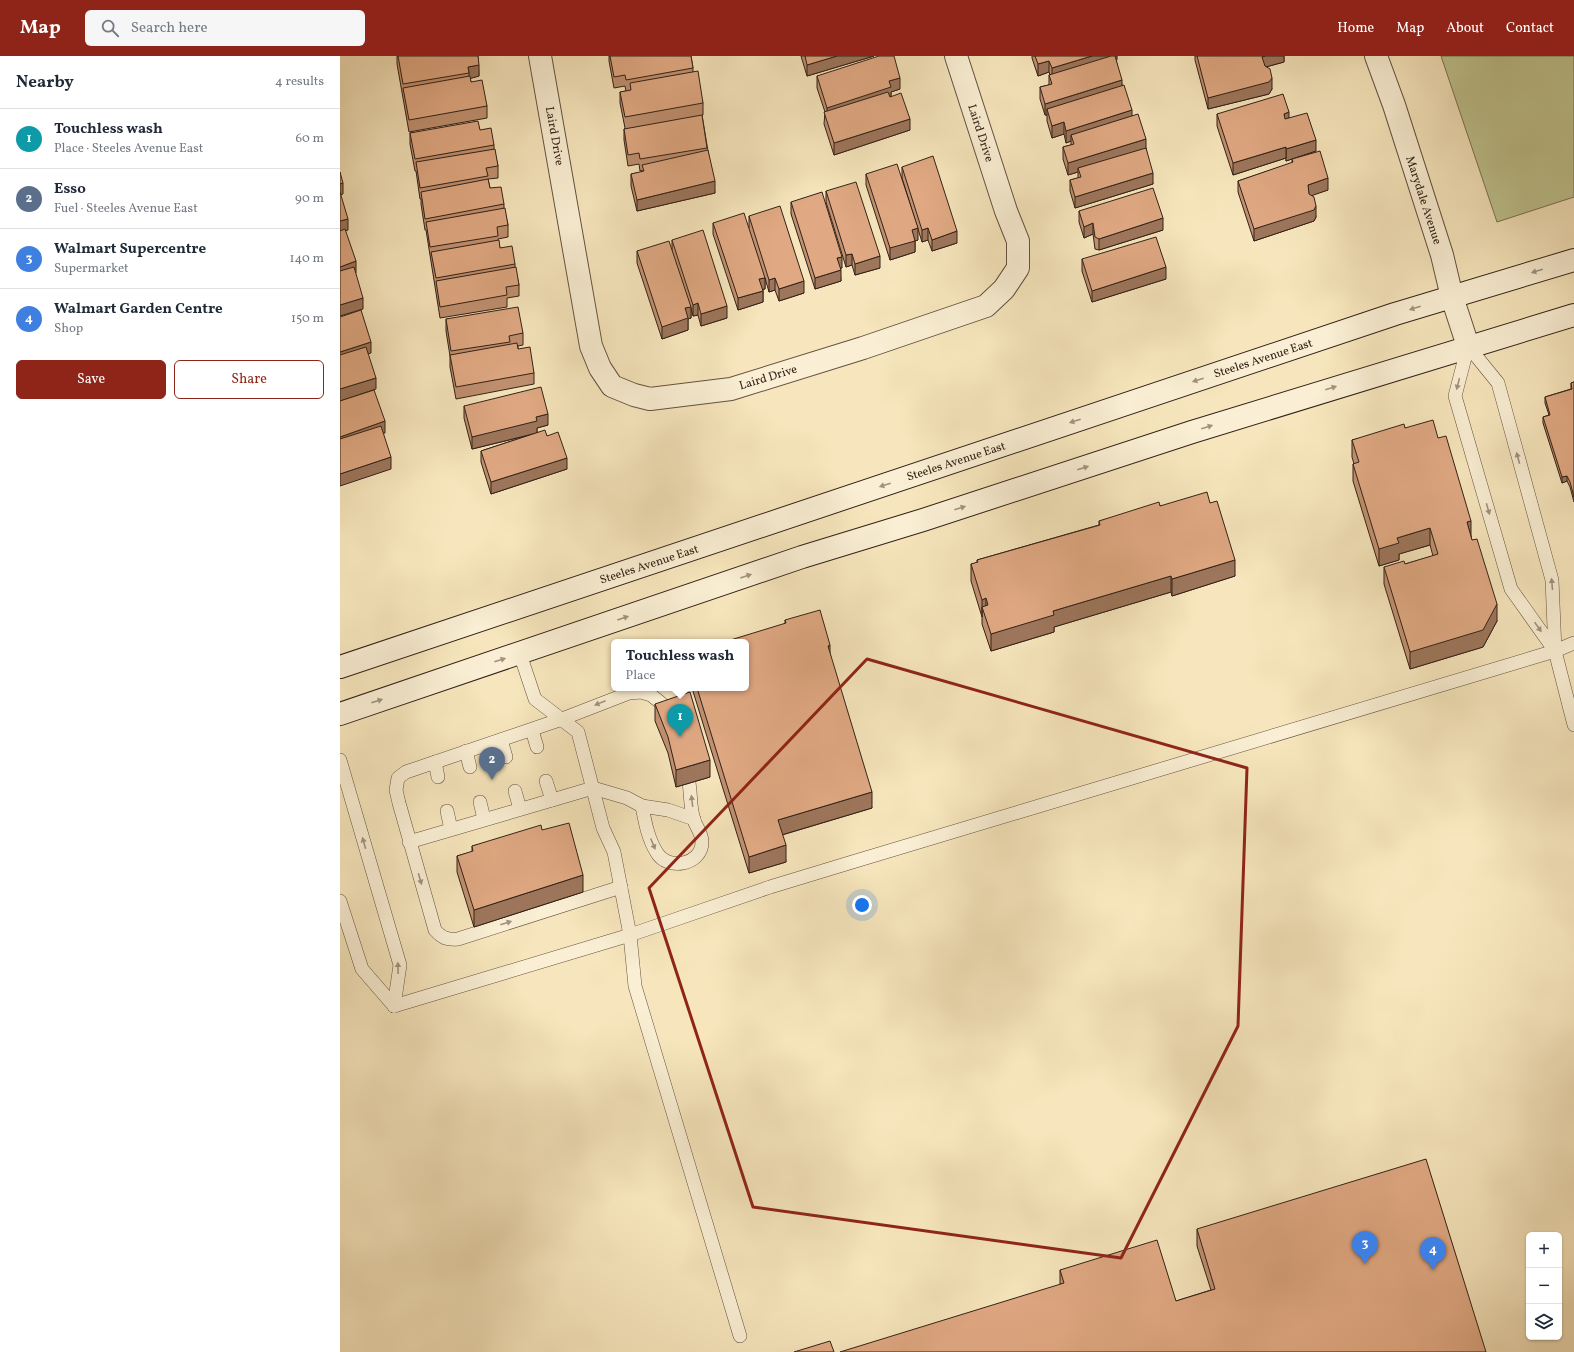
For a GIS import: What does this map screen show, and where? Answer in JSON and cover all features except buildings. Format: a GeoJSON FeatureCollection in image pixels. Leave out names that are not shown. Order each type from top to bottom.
{"type":"FeatureCollection","features":[{"type":"Feature","properties":{"kind":"main road","name":"Laird Drive"},"geometry":{"type":"LineString","coordinates":[[540,56],[591,346],[600,368],[612,386],[634,395],[650,399],[731,389],[863,348],[986,306],[1004,289],[1018,268],[1018,241],[1006,211],[956,56]]}},
{"type":"Feature","properties":{"kind":"main road","name":"Marydale Avenue"},"geometry":{"type":"LineString","coordinates":[[1376,56],[1394,105],[1442,255],[1452,297],[1468,346]]}},
{"type":"Feature","properties":{"kind":"main road","name":"Steeles Avenue East"},"geometry":{"type":"LineString","coordinates":[[340,667],[1380,319],[1574,260]]}},
{"type":"Feature","properties":{"kind":"main road"},"geometry":{"type":"LineString","coordinates":[[340,714],[802,557],[923,520],[1192,432],[1468,346],[1574,315]]}},
{"type":"Feature","properties":{"kind":"lane"},"geometry":{"type":"LineString","coordinates":[[1468,346],[1456,396],[1511,590],[1555,651]]}},
{"type":"Feature","properties":{"kind":"lane"},"geometry":{"type":"LineString","coordinates":[[1468,346],[1498,383],[1552,580],[1555,651],[1574,725]]}},
{"type":"Feature","properties":{"kind":"lane"},"geometry":{"type":"LineString","coordinates":[[394,1006],[630,935],[841,865],[1555,651],[1574,643]]}},
{"type":"Feature","properties":{"kind":"lane"},"geometry":{"type":"LineString","coordinates":[[520,654],[535,699],[578,732],[603,828],[614,852],[630,935],[635,986],[740,1336]]}},
{"type":"Feature","properties":{"kind":"lane"},"geometry":{"type":"LineString","coordinates":[[621,887],[458,939],[448,940],[440,936],[435,930],[409,842],[396,790],[398,778],[406,772],[532,730],[614,697],[629,693],[641,692],[651,695],[661,703],[669,716]]}},
{"type":"Feature","properties":{"kind":"lane"},"geometry":{"type":"LineString","coordinates":[[532,730],[537,747]]}},
{"type":"Feature","properties":{"kind":"lane"},"geometry":{"type":"LineString","coordinates":[[501,740],[506,757]]}},
{"type":"Feature","properties":{"kind":"lane"},"geometry":{"type":"LineString","coordinates":[[466,751],[470,767]]}},
{"type":"Feature","properties":{"kind":"lane"},"geometry":{"type":"LineString","coordinates":[[340,760],[400,965],[394,1006]]}},
{"type":"Feature","properties":{"kind":"lane"},"geometry":{"type":"LineString","coordinates":[[435,762],[438,777]]}},
{"type":"Feature","properties":{"kind":"lane"},"geometry":{"type":"LineString","coordinates":[[546,781],[552,800]]}},
{"type":"Feature","properties":{"kind":"lane"},"geometry":{"type":"LineString","coordinates":[[642,806],[645,823],[657,854],[666,861],[679,864],[693,861],[699,853],[702,843],[700,832],[694,820],[690,783]]}},
{"type":"Feature","properties":{"kind":"lane"},"geometry":{"type":"LineString","coordinates":[[409,842],[593,788],[627,798],[642,806],[668,810],[694,820]]}},
{"type":"Feature","properties":{"kind":"lane"},"geometry":{"type":"LineString","coordinates":[[515,791],[520,809]]}},
{"type":"Feature","properties":{"kind":"lane"},"geometry":{"type":"LineString","coordinates":[[480,802],[484,820]]}},
{"type":"Feature","properties":{"kind":"lane"},"geometry":{"type":"LineString","coordinates":[[447,811],[451,829]]}},
{"type":"Feature","properties":{"kind":"lane"},"geometry":{"type":"LineString","coordinates":[[340,901],[362,969],[394,1006]]}},
{"type":"Feature","properties":{"kind":"highlighted area"},"geometry":{"type":"Polygon","coordinates":[[[867,659],[1247,768],[1238,1026],[1121,1258],[753,1207],[649,888],[867,659]]]}},
{"type":"Feature","properties":{"kind":"green space"},"geometry":{"type":"Polygon","coordinates":[[[1441,56],[1574,56],[1574,197],[1497,222],[1441,56]]]}},
{"type":"Feature","properties":{"kind":"place","name":"Touchless wash"},"geometry":{"type":"Point","coordinates":[680,737]}},
{"type":"Feature","properties":{"kind":"place","name":"Esso"},"geometry":{"type":"Point","coordinates":[492,780]}},
{"type":"Feature","properties":{"kind":"place","name":"Walmart Supercentre"},"geometry":{"type":"Point","coordinates":[1365,1264]}},
{"type":"Feature","properties":{"kind":"place","name":"Walmart Garden Centre"},"geometry":{"type":"Point","coordinates":[1433,1270]}}]}
